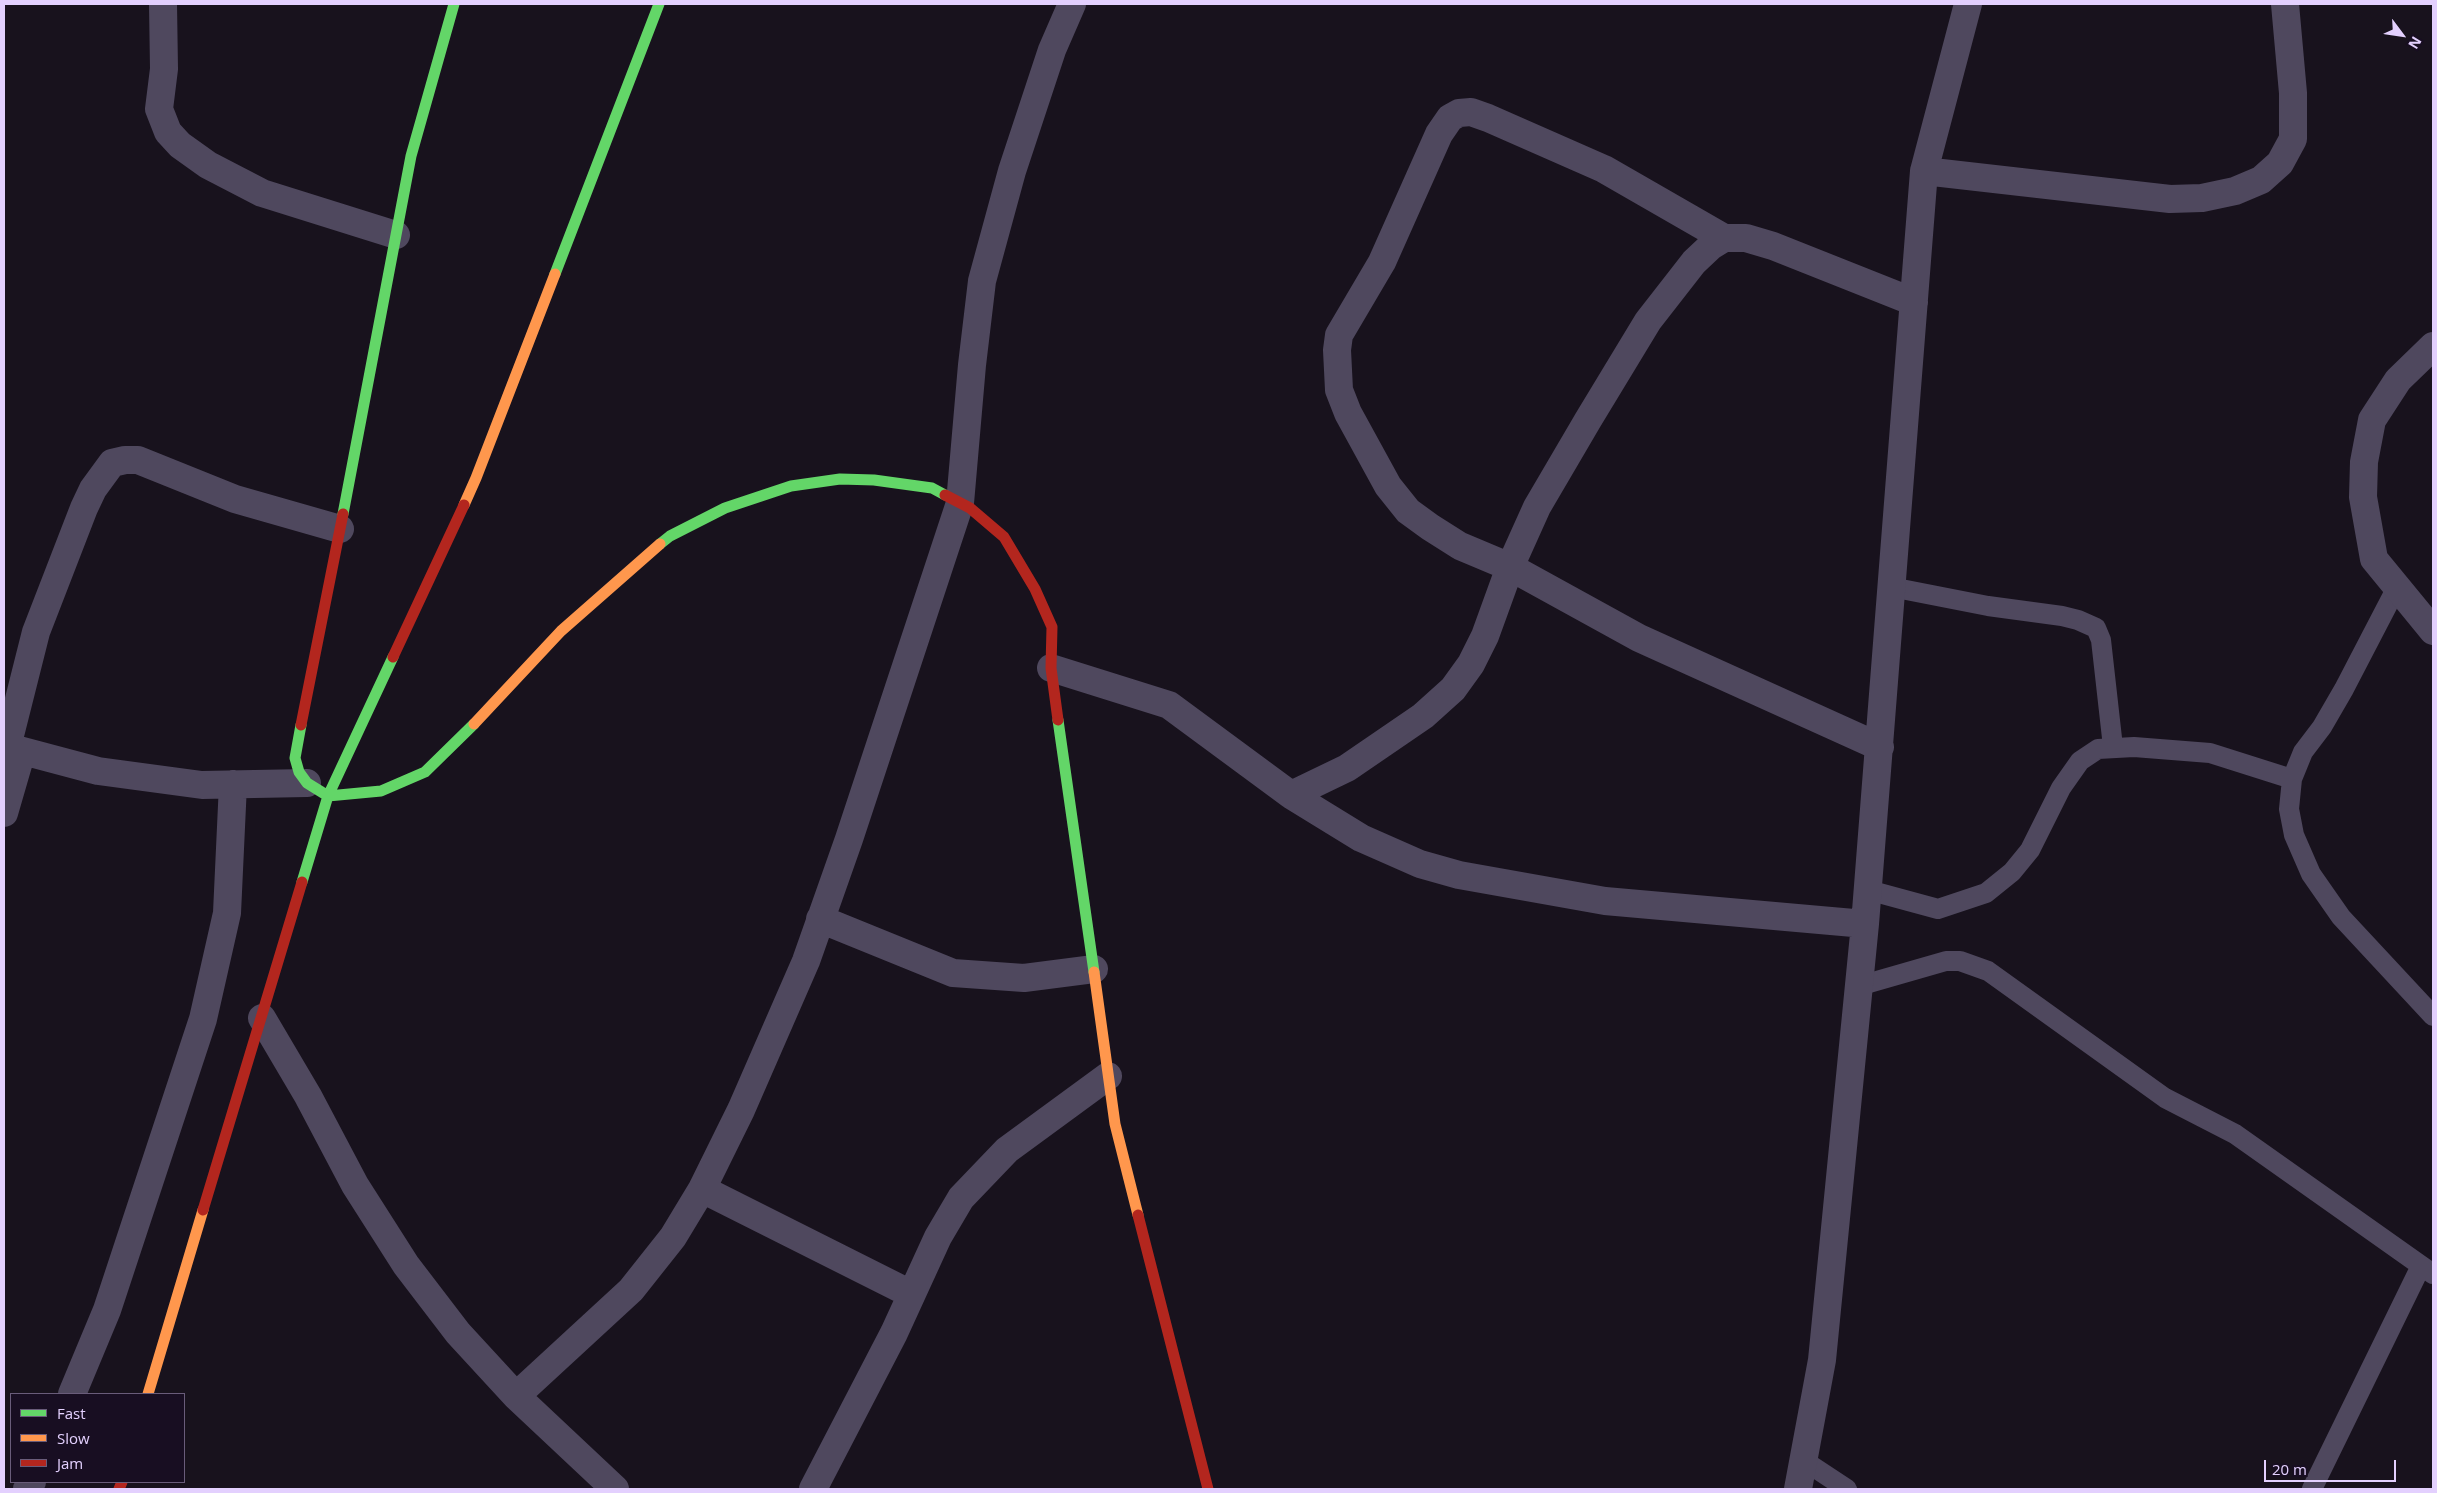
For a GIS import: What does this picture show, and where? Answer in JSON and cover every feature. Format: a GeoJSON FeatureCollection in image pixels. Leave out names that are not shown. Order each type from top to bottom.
{"type":"FeatureCollection","features":[{"type":"Feature","properties":{"kind":"street"},"geometry":{"type":"LineString","coordinates":[[163,4],[164,69],[159,109],[162,121],[168,132],[180,145],[208,165],[262,193],[396,235]]}},
{"type":"Feature","properties":{"kind":"street"},"geometry":{"type":"LineString","coordinates":[[318,790],[299,772],[295,758],[411,156],[454,4]]}},
{"type":"Feature","properties":{"kind":"street"},"geometry":{"type":"LineString","coordinates":[[148,1393],[262,1018],[318,790],[476,478],[659,4]]}},
{"type":"Feature","properties":{"kind":"street"},"geometry":{"type":"LineString","coordinates":[[516,1396],[631,1290],[673,1237],[702,1188],[741,1110],[806,961],[960,503],[972,365],[982,281],[1015,162],[1052,50],[1072,4]]}},
{"type":"Feature","properties":{"kind":"street"},"geometry":{"type":"LineString","coordinates":[[1798,1489],[1822,1360],[1865,924],[1924,171],[1968,4]]}},
{"type":"Feature","properties":{"kind":"street"},"geometry":{"type":"LineString","coordinates":[[1924,171],[2170,199],[2202,198],[2235,191],[2261,180],[2280,163],[2293,139],[2293,93],[2285,4]]}},
{"type":"Feature","properties":{"kind":"street"},"geometry":{"type":"LineString","coordinates":[[1880,747],[1639,638],[1510,567],[1460,546],[1408,510],[1388,486],[1348,413],[1339,390],[1337,350],[1339,335],[1382,262],[1439,134],[1450,118],[1459,113],[1471,112],[1604,169],[1724,238],[1746,238],[1773,246],[1914,302]]}},
{"type":"Feature","properties":{"kind":"street"},"geometry":{"type":"LineString","coordinates":[[1291,795],[1346,768],[1423,716],[1453,689],[1471,664],[1485,636],[1510,567],[1537,507],[1648,321],[1694,262],[1711,246],[1724,238]]}},
{"type":"Feature","properties":{"kind":"street"},"geometry":{"type":"LineString","coordinates":[[2433,346],[2398,380],[2372,420],[2364,462],[2363,497],[2374,559],[2433,631]]}},
{"type":"Feature","properties":{"kind":"street"},"geometry":{"type":"LineString","coordinates":[[4,813],[11,748],[36,632],[87,502],[93,489],[112,463],[138,460],[236,500],[340,529]]}},
{"type":"Feature","properties":{"kind":"street"},"geometry":{"type":"LineString","coordinates":[[11,748],[98,771],[202,785],[233,784],[318,790],[381,791],[425,772],[484,716],[561,631],[624,574],[670,536],[725,508],[792,486],[840,479],[874,480],[932,488],[970,508],[1004,538],[1035,589],[1052,627],[1051,668],[1115,1124],[1208,1489]]}},
{"type":"Feature","properties":{"kind":"street"},"geometry":{"type":"LineString","coordinates":[[1051,668],[1169,705],[1291,795],[1361,838],[1420,864],[1459,876],[1605,901],[1865,924]]}},
{"type":"Feature","properties":{"kind":"street"},"geometry":{"type":"LineString","coordinates":[[72,1393],[106,1310],[203,1019],[227,914],[233,784]]}},
{"type":"Feature","properties":{"kind":"street"},"geometry":{"type":"LineString","coordinates":[[820,919],[953,973],[1024,978],[1094,969]]}},
{"type":"Feature","properties":{"kind":"street"},"geometry":{"type":"LineString","coordinates":[[262,1018],[308,1096],[355,1185],[406,1265],[458,1333],[516,1396],[615,1489]]}},
{"type":"Feature","properties":{"kind":"street"},"geometry":{"type":"LineString","coordinates":[[813,1489],[885,1351],[938,1236],[961,1198],[1007,1150],[1108,1076]]}},
{"type":"Feature","properties":{"kind":"street"},"geometry":{"type":"LineString","coordinates":[[702,1188],[911,1294]]}},
{"type":"Feature","properties":{"kind":"lane"},"geometry":{"type":"LineString","coordinates":[[1891,587],[1988,606],[2062,616],[2078,620],[2096,628],[2101,640],[2113,747]]}},
{"type":"Feature","properties":{"kind":"lane"},"geometry":{"type":"LineString","coordinates":[[2397,587],[2344,689],[2322,727],[2303,752],[2292,779],[2289,808],[2294,835],[2311,874],[2341,917],[2433,1016]]}},
{"type":"Feature","properties":{"kind":"lane"},"geometry":{"type":"LineString","coordinates":[[1868,890],[1938,909],[1986,893],[2012,872],[2030,850],[2061,788],[2080,761],[2098,749],[2113,747],[2210,753],[2292,779]]}},
{"type":"Feature","properties":{"kind":"lane"},"geometry":{"type":"LineString","coordinates":[[1859,986],[1946,961],[1960,962],[1988,971],[2165,1098],[2235,1134],[2427,1270],[2312,1489]]}},
{"type":"Feature","properties":{"kind":"lane"},"geometry":{"type":"LineString","coordinates":[[1803,1460],[1847,1489]]}},
{"type":"Feature","properties":{"kind":"traffic: fast"},"geometry":{"type":"LineString","coordinates":[[343,514],[411,156],[454,4]]}},
{"type":"Feature","properties":{"kind":"traffic: fast"},"geometry":{"type":"LineString","coordinates":[[555,274],[659,4]]}},
{"type":"Feature","properties":{"kind":"traffic: fast"},"geometry":{"type":"LineString","coordinates":[[660,544],[670,536],[725,508],[791,486],[840,479],[874,480],[932,488],[945,495]]}},
{"type":"Feature","properties":{"kind":"traffic: fast"},"geometry":{"type":"LineString","coordinates":[[302,882],[328,796],[393,657]]}},
{"type":"Feature","properties":{"kind":"traffic: fast"},"geometry":{"type":"LineString","coordinates":[[1058,720],[1094,972]]}},
{"type":"Feature","properties":{"kind":"traffic: fast"},"geometry":{"type":"LineString","coordinates":[[301,725],[295,758],[299,772],[307,783],[328,796],[381,791],[425,772],[474,724]]}},
{"type":"Feature","properties":{"kind":"traffic: slow"},"geometry":{"type":"LineString","coordinates":[[464,505],[555,274]]}},
{"type":"Feature","properties":{"kind":"traffic: slow"},"geometry":{"type":"LineString","coordinates":[[474,724],[561,631],[660,544]]}},
{"type":"Feature","properties":{"kind":"traffic: slow"},"geometry":{"type":"LineString","coordinates":[[1094,972],[1115,1124],[1138,1215]]}},
{"type":"Feature","properties":{"kind":"traffic: slow"},"geometry":{"type":"LineString","coordinates":[[148,1393],[203,1210]]}},
{"type":"Feature","properties":{"kind":"traffic: jam"},"geometry":{"type":"LineString","coordinates":[[945,495],[970,508],[1004,537],[1035,589],[1052,627],[1051,668],[1058,720]]}},
{"type":"Feature","properties":{"kind":"traffic: jam"},"geometry":{"type":"LineString","coordinates":[[393,657],[464,505]]}},
{"type":"Feature","properties":{"kind":"traffic: jam"},"geometry":{"type":"LineString","coordinates":[[301,725],[343,514]]}},
{"type":"Feature","properties":{"kind":"traffic: jam"},"geometry":{"type":"LineString","coordinates":[[203,1210],[302,882]]}},
{"type":"Feature","properties":{"kind":"traffic: jam"},"geometry":{"type":"LineString","coordinates":[[1138,1215],[1208,1489]]}},
{"type":"Feature","properties":{"kind":"traffic: jam"},"geometry":{"type":"LineString","coordinates":[[119,1489],[122,1483]]}}]}
